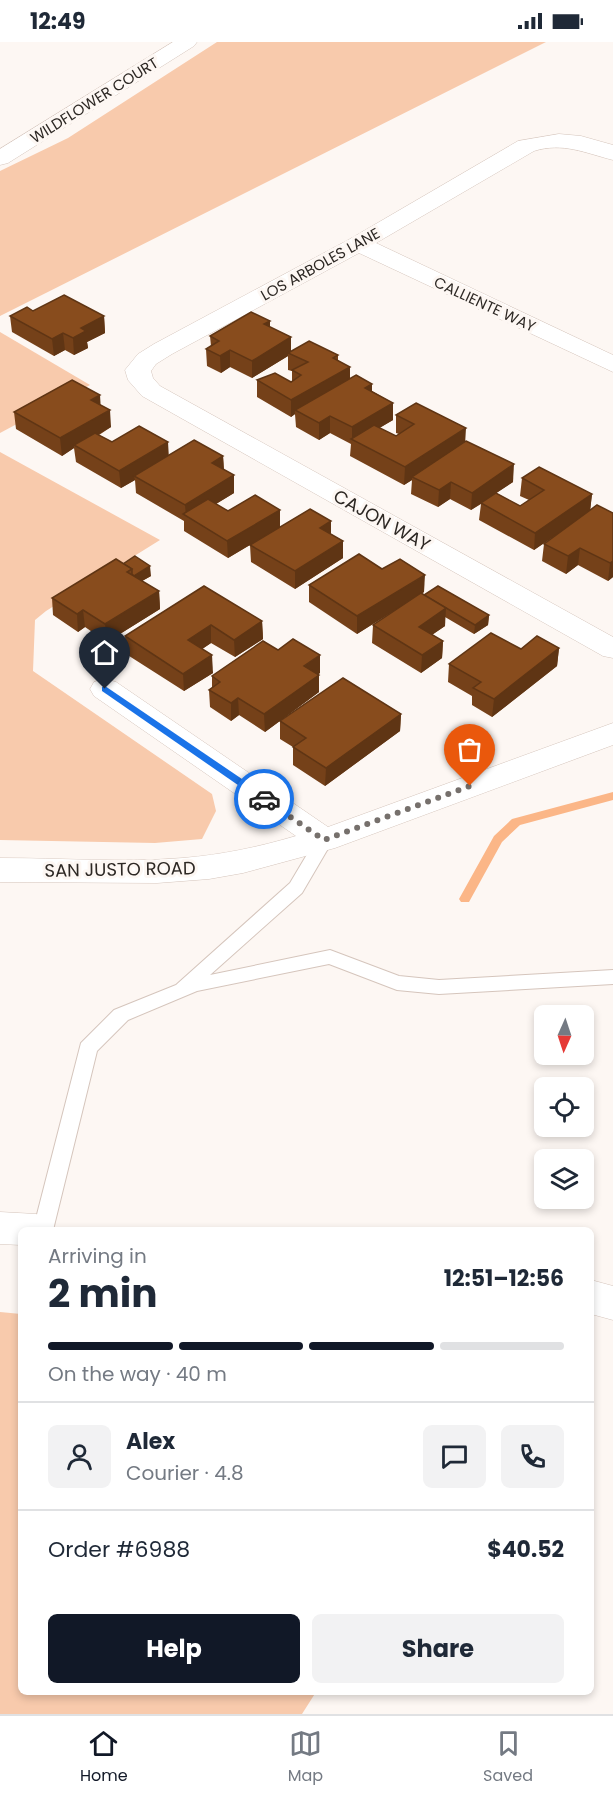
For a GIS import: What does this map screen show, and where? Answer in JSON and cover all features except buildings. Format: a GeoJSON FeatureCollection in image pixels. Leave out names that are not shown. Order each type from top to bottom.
{"type":"FeatureCollection","features":[{"type":"Feature","properties":{"kind":"street","name":"WILDFLOWER COURT"},"geometry":{"type":"LineString","coordinates":[[0,158],[187,42]]}},
{"type":"Feature","properties":{"kind":"street","name":"LOS ARBOLES LANE"},"geometry":{"type":"LineString","coordinates":[[151,391],[141,380],[138,370],[147,359],[358,244],[526,146],[540,141],[558,139],[594,146],[613,153]]}},
{"type":"Feature","properties":{"kind":"street","name":"CALLIENTE WAY"},"geometry":{"type":"LineString","coordinates":[[358,244],[613,364]]}},
{"type":"Feature","properties":{"kind":"street","name":"CAJON WAY"},"geometry":{"type":"LineString","coordinates":[[151,391],[613,649]]}},
{"type":"Feature","properties":{"kind":"street"},"geometry":{"type":"LineString","coordinates":[[105,689],[324,840]]}},
{"type":"Feature","properties":{"kind":"street","name":"SAN JUSTO ROAD"},"geometry":{"type":"LineString","coordinates":[[0,870],[153,872],[264,858],[324,840],[613,733]]}},
{"type":"Feature","properties":{"kind":"street"},"geometry":{"type":"LineString","coordinates":[[0,1228],[18,1229]]}},
{"type":"Feature","properties":{"kind":"street"},"geometry":{"type":"LineString","coordinates":[[594,1298],[613,1302]]}},
{"type":"Feature","properties":{"kind":"lane"},"geometry":{"type":"LineString","coordinates":[[180,991],[296,888],[324,840]]}},
{"type":"Feature","properties":{"kind":"lane"},"geometry":{"type":"LineString","coordinates":[[44,1227],[88,1048],[121,1015],[194,985],[330,957],[397,983],[439,987],[613,977]]}},
{"type":"Feature","properties":{"kind":"shaded area"},"geometry":{"type":"Polygon","coordinates":[[[217,42],[546,42],[0,316],[0,171],[68,138],[217,42]]]}},
{"type":"Feature","properties":{"kind":"shaded area"},"geometry":{"type":"Polygon","coordinates":[[[0,332],[90,385],[0,433],[0,332]]]}},
{"type":"Feature","properties":{"kind":"shaded area"},"geometry":{"type":"Polygon","coordinates":[[[0,452],[160,540],[35,620],[33,671],[212,794],[216,811],[202,839],[155,843],[0,840],[0,452]]]}},
{"type":"Feature","properties":{"kind":"shaded area"},"geometry":{"type":"Polygon","coordinates":[[[0,1312],[18,1314],[18,1695],[314,1695],[302,1714],[0,1714],[0,1312]]]}},
{"type":"Feature","properties":{"kind":"waterway"},"geometry":{"type":"LineString","coordinates":[[465,899],[498,839],[516,822],[613,796]]}},
{"type":"Feature","properties":{"kind":"way so far"},"geometry":{"type":"LineString","coordinates":[[264,799],[324,840],[470,786]]}},
{"type":"Feature","properties":{"kind":"route"},"geometry":{"type":"LineString","coordinates":[[105,689],[264,799]]}}]}
